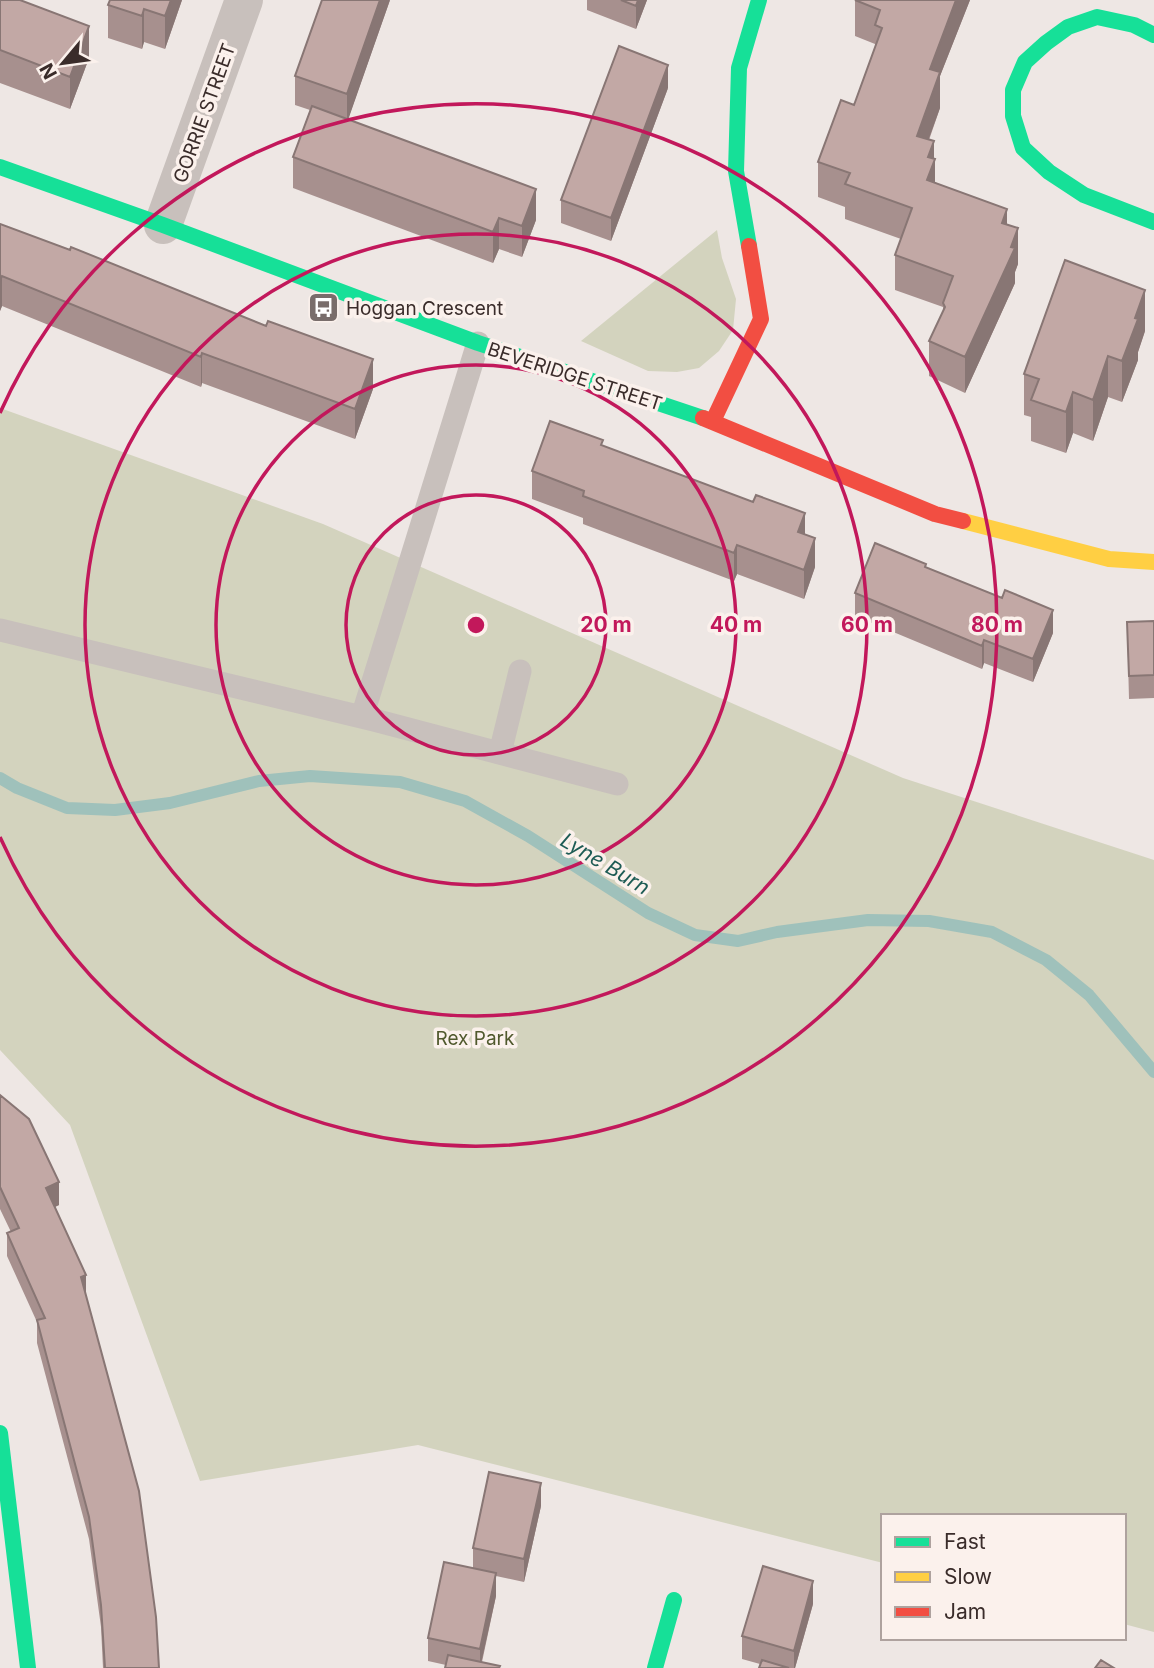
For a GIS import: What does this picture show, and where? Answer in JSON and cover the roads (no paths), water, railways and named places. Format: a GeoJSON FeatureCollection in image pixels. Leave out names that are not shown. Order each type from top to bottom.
{"type":"FeatureCollection","features":[{"type":"Feature","properties":{"kind":"street","name":"GORRIE STREET"},"geometry":{"type":"LineString","coordinates":[[163,225],[244,0]]}},
{"type":"Feature","properties":{"kind":"street"},"geometry":{"type":"LineString","coordinates":[[713,422],[761,319],[737,171],[739,68],[759,0]]}},
{"type":"Feature","properties":{"kind":"street"},"geometry":{"type":"LineString","coordinates":[[1154,35],[1134,25],[1097,17],[1068,27],[1025,62],[1013,90],[1013,116],[1023,148],[1049,172],[1084,195],[1154,222]]}},
{"type":"Feature","properties":{"kind":"street","name":"BEVERIDGE STREET"},"geometry":{"type":"LineString","coordinates":[[0,167],[478,343],[713,422],[935,514],[1109,559],[1154,562]]}},
{"type":"Feature","properties":{"kind":"street"},"geometry":{"type":"LineString","coordinates":[[0,1433],[28,1668]]}},
{"type":"Feature","properties":{"kind":"street"},"geometry":{"type":"LineString","coordinates":[[655,1668],[674,1600]]}},
{"type":"Feature","properties":{"kind":"lane"},"geometry":{"type":"LineString","coordinates":[[362,717],[478,343]]}},
{"type":"Feature","properties":{"kind":"lane"},"geometry":{"type":"LineString","coordinates":[[0,630],[362,717],[617,784]]}},
{"type":"Feature","properties":{"kind":"lane"},"geometry":{"type":"LineString","coordinates":[[500,753],[520,671]]}},
{"type":"Feature","properties":{"kind":"waterway","name":"Lyne Burn"},"geometry":{"type":"LineString","coordinates":[[0,778],[17,788],[67,808],[115,810],[170,803],[259,781],[310,776],[400,782],[465,801],[528,836],[648,913],[695,935],[738,941],[777,932],[868,920],[929,921],[992,932],[1046,960],[1089,995],[1154,1072]]}},
{"type":"Feature","properties":{"kind":"place","name":"Hoggan Crescent"},"geometry":{"type":"Point","coordinates":[323,308]}},
{"type":"Feature","properties":{"kind":"park label","name":"Rex Park"},"geometry":{"type":"Point","coordinates":[475,1038]}}]}
